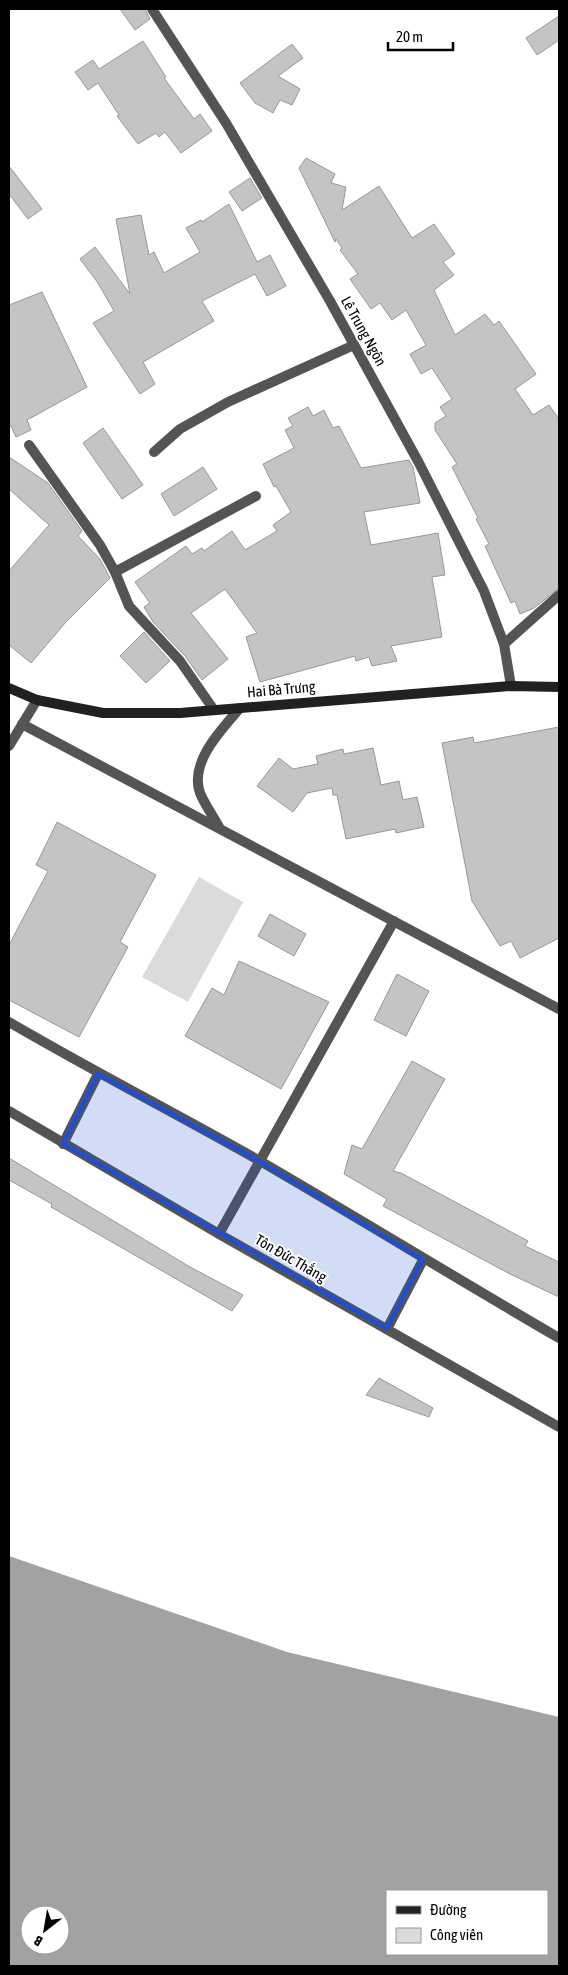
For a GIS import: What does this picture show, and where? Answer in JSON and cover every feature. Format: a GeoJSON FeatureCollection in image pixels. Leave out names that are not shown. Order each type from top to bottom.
{"type":"FeatureCollection","features":[{"type":"Feature","properties":{"kind":"main road","name":"Hai Bà Trưng"},"geometry":{"type":"LineString","coordinates":[[9,688],[37,700],[103,713],[180,713],[511,686],[559,688]]}},
{"type":"Feature","properties":{"kind":"street","name":"Lê Trung Ngôn"},"geometry":{"type":"LineString","coordinates":[[154,10],[226,122],[354,344],[419,463],[484,591],[504,644],[511,686]]}},
{"type":"Feature","properties":{"kind":"street"},"geometry":{"type":"LineString","coordinates":[[154,452],[180,429],[228,402],[354,344]]}},
{"type":"Feature","properties":{"kind":"street"},"geometry":{"type":"LineString","coordinates":[[29,445],[100,545],[116,572],[129,606],[180,661],[214,710]]}},
{"type":"Feature","properties":{"kind":"street"},"geometry":{"type":"LineString","coordinates":[[116,572],[256,496]]}},
{"type":"Feature","properties":{"kind":"street"},"geometry":{"type":"LineString","coordinates":[[504,644],[559,595]]}},
{"type":"Feature","properties":{"kind":"street"},"geometry":{"type":"LineString","coordinates":[[9,746],[37,700]]}},
{"type":"Feature","properties":{"kind":"street"},"geometry":{"type":"LineString","coordinates":[[219,828],[199,791],[199,770],[210,745],[240,708]]}},
{"type":"Feature","properties":{"kind":"street"},"geometry":{"type":"LineString","coordinates":[[22,724],[559,1010]]}},
{"type":"Feature","properties":{"kind":"street"},"geometry":{"type":"LineString","coordinates":[[219,1234],[394,921]]}},
{"type":"Feature","properties":{"kind":"street"},"geometry":{"type":"LineString","coordinates":[[9,1022],[98,1074],[259,1161],[423,1260],[559,1338]]}},
{"type":"Feature","properties":{"kind":"street"},"geometry":{"type":"LineString","coordinates":[[63,1144],[98,1074]]}},
{"type":"Feature","properties":{"kind":"street","name":"Tôn Đức Thắng"},"geometry":{"type":"LineString","coordinates":[[9,1111],[219,1234],[559,1427]]}},
{"type":"Feature","properties":{"kind":"street"},"geometry":{"type":"LineString","coordinates":[[387,1330],[423,1260]]}},
{"type":"Feature","properties":{"kind":"highlighted area"},"geometry":{"type":"Polygon","coordinates":[[[98,1074],[259,1161],[423,1260],[387,1329],[63,1144],[98,1074]]]}},
{"type":"Feature","properties":{"kind":"green space"},"geometry":{"type":"Polygon","coordinates":[[[199,877],[243,902],[188,1002],[142,977],[199,877]]]}},
{"type":"Feature","properties":{"kind":"shaded area"},"geometry":{"type":"Polygon","coordinates":[[[9,1556],[287,1652],[559,1717],[559,1966],[9,1966],[9,1556]]]}},
{"type":"Feature","properties":{"kind":"building"},"geometry":{"type":"Polygon","coordinates":[[[120,9],[145,9],[150,19],[135,30],[120,9]]]}},
{"type":"Feature","properties":{"kind":"building"},"geometry":{"type":"Polygon","coordinates":[[[559,16],[559,40],[537,55],[526,38],[559,16]]]}},
{"type":"Feature","properties":{"kind":"building"},"geometry":{"type":"Polygon","coordinates":[[[143,41],[166,77],[164,78],[194,119],[200,114],[212,131],[181,153],[165,132],[159,137],[156,133],[138,144],[117,116],[119,115],[98,83],[88,90],[75,72],[93,60],[99,69],[143,41]]]}},
{"type":"Feature","properties":{"kind":"building"},"geometry":{"type":"Polygon","coordinates":[[[292,44],[303,58],[278,76],[300,89],[292,105],[280,100],[273,113],[255,103],[240,83],[292,44]]]}},
{"type":"Feature","properties":{"kind":"building"},"geometry":{"type":"Polygon","coordinates":[[[306,158],[335,174],[331,183],[346,187],[342,210],[379,186],[412,238],[434,224],[455,254],[443,262],[454,275],[434,290],[455,335],[485,314],[494,325],[499,321],[536,374],[515,389],[533,415],[549,405],[559,419],[559,588],[534,608],[520,614],[515,601],[511,603],[485,546],[489,544],[476,519],[478,518],[452,467],[457,464],[435,430],[435,423],[446,416],[440,407],[452,399],[432,368],[421,374],[410,354],[426,345],[406,310],[392,320],[380,303],[371,309],[350,279],[358,274],[340,250],[342,248],[336,239],[335,242],[299,168],[306,158]]]}},
{"type":"Feature","properties":{"kind":"building"},"geometry":{"type":"Polygon","coordinates":[[[9,166],[42,209],[28,219],[9,194],[9,166]]]}},
{"type":"Feature","properties":{"kind":"building"},"geometry":{"type":"Polygon","coordinates":[[[250,178],[262,198],[242,211],[229,192],[250,178]]]}},
{"type":"Feature","properties":{"kind":"building"},"geometry":{"type":"Polygon","coordinates":[[[229,204],[257,262],[270,255],[286,286],[267,296],[255,274],[202,301],[214,321],[143,362],[155,384],[140,394],[93,323],[114,311],[98,283],[80,259],[95,247],[130,294],[116,219],[141,215],[149,255],[154,252],[164,273],[200,252],[186,228],[201,220],[202,222],[229,204]]]}},
{"type":"Feature","properties":{"kind":"building"},"geometry":{"type":"Polygon","coordinates":[[[42,292],[87,387],[27,420],[31,430],[16,437],[11,426],[9,427],[9,305],[42,292]]]}},
{"type":"Feature","properties":{"kind":"building"},"geometry":{"type":"Polygon","coordinates":[[[308,407],[313,416],[324,410],[333,428],[339,426],[361,468],[409,460],[413,467],[420,503],[364,512],[371,545],[438,533],[445,575],[432,577],[442,637],[391,646],[397,661],[372,666],[369,657],[356,661],[355,656],[260,682],[246,637],[257,633],[225,589],[191,613],[228,659],[202,680],[185,656],[153,622],[144,607],[150,603],[135,582],[186,546],[192,554],[202,548],[204,551],[232,531],[245,550],[277,531],[273,525],[291,512],[276,486],[274,487],[263,464],[294,448],[285,430],[293,426],[288,418],[308,407]]]}},
{"type":"Feature","properties":{"kind":"building"},"geometry":{"type":"Polygon","coordinates":[[[103,428],[143,485],[122,499],[83,443],[103,428]]]}},
{"type":"Feature","properties":{"kind":"building"},"geometry":{"type":"Polygon","coordinates":[[[9,457],[48,483],[82,531],[78,536],[100,559],[110,578],[66,622],[31,663],[9,645],[9,571],[49,525],[9,489],[9,457]]]}},
{"type":"Feature","properties":{"kind":"building"},"geometry":{"type":"Polygon","coordinates":[[[203,467],[217,489],[174,516],[161,494],[203,467]]]}},
{"type":"Feature","properties":{"kind":"building"},"geometry":{"type":"Polygon","coordinates":[[[144,632],[170,661],[146,683],[120,656],[144,632]]]}},
{"type":"Feature","properties":{"kind":"building"},"geometry":{"type":"Polygon","coordinates":[[[559,727],[559,938],[520,958],[511,941],[500,946],[472,901],[442,743],[473,737],[474,743],[559,727]]]}},
{"type":"Feature","properties":{"kind":"building"},"geometry":{"type":"Polygon","coordinates":[[[373,748],[381,785],[399,781],[403,800],[417,797],[424,827],[396,833],[395,829],[346,839],[337,795],[333,795],[332,788],[307,793],[293,812],[257,786],[279,758],[293,769],[318,764],[316,756],[343,749],[344,754],[373,748]]]}},
{"type":"Feature","properties":{"kind":"building"},"geometry":{"type":"Polygon","coordinates":[[[57,822],[156,875],[120,942],[128,947],[79,1037],[9,1000],[9,945],[48,871],[36,865],[57,822]]]}},
{"type":"Feature","properties":{"kind":"building"},"geometry":{"type":"Polygon","coordinates":[[[270,914],[306,934],[294,956],[258,936],[270,914]]]}},
{"type":"Feature","properties":{"kind":"building"},"geometry":{"type":"Polygon","coordinates":[[[239,961],[329,1002],[281,1089],[185,1036],[212,988],[224,995],[239,961]]]}},
{"type":"Feature","properties":{"kind":"building"},"geometry":{"type":"Polygon","coordinates":[[[397,974],[429,991],[406,1036],[374,1020],[397,974]]]}},
{"type":"Feature","properties":{"kind":"building"},"geometry":{"type":"Polygon","coordinates":[[[412,1061],[445,1079],[393,1171],[401,1173],[528,1241],[525,1246],[559,1262],[559,1297],[510,1274],[383,1206],[387,1199],[344,1174],[352,1145],[362,1149],[412,1061]]]}},
{"type":"Feature","properties":{"kind":"building"},"geometry":{"type":"Polygon","coordinates":[[[9,1158],[190,1267],[243,1295],[232,1311],[51,1207],[52,1204],[9,1180],[9,1158]]]}},
{"type":"Feature","properties":{"kind":"building"},"geometry":{"type":"Polygon","coordinates":[[[379,1378],[433,1408],[429,1417],[366,1395],[379,1378]]]}}]}
